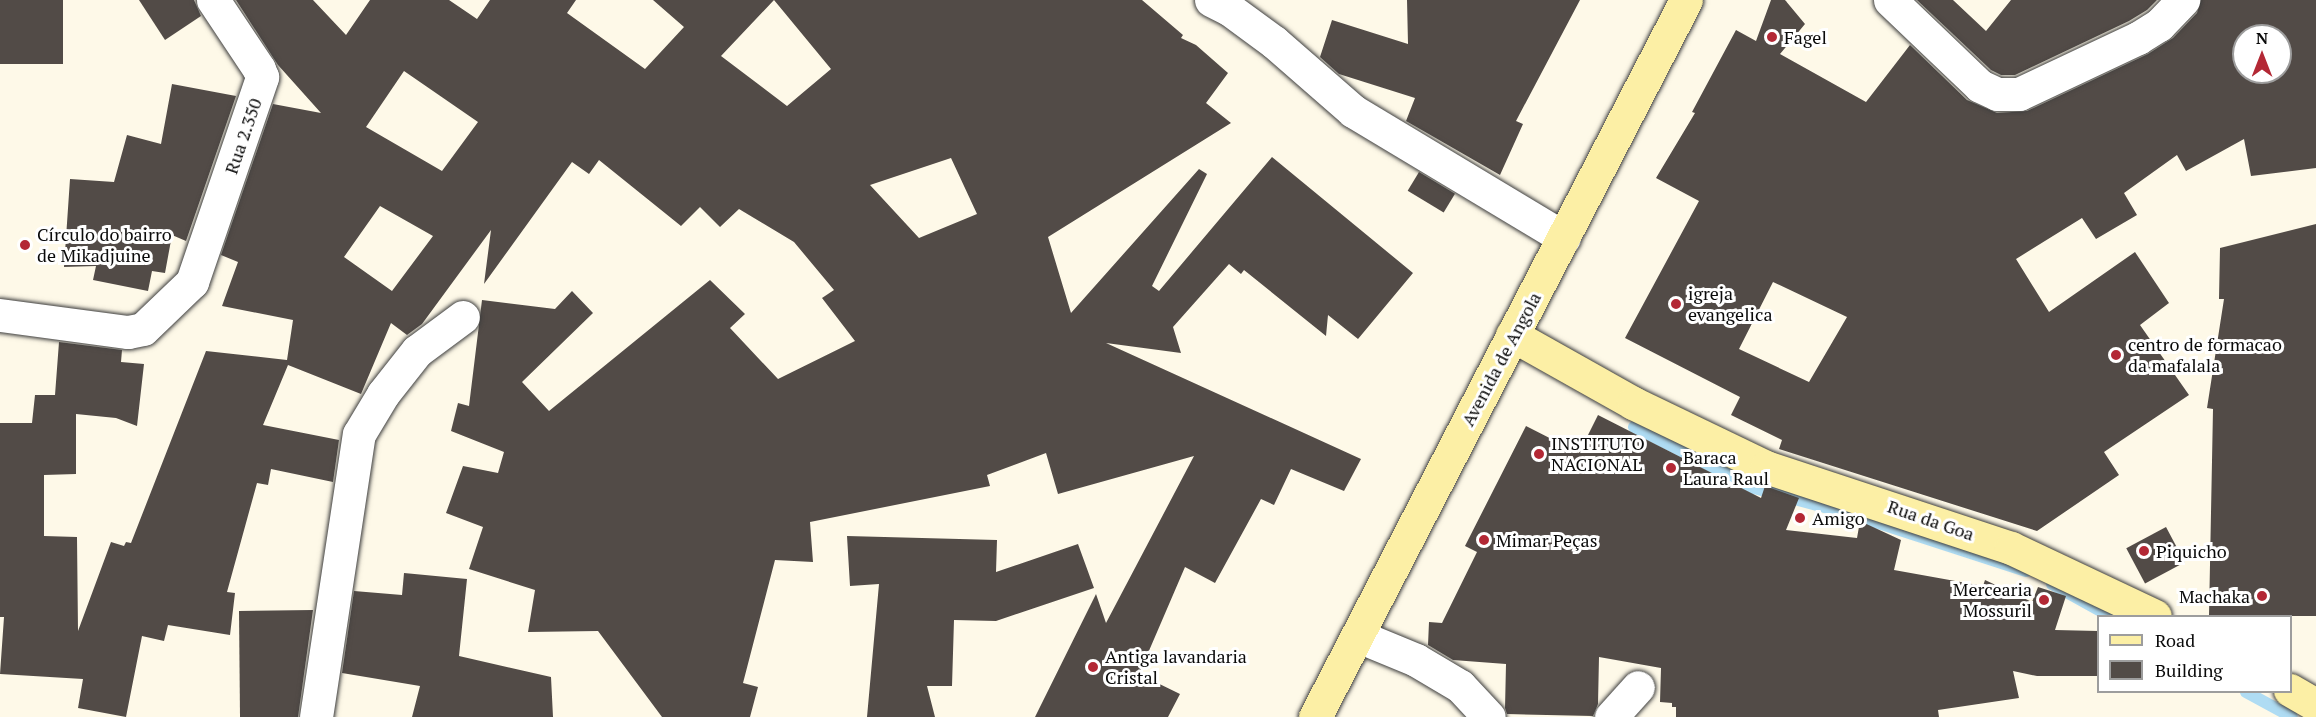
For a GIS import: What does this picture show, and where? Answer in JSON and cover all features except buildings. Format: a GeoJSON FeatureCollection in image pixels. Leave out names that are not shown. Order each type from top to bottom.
{"type":"FeatureCollection","features":[{"type":"Feature","properties":{"kind":"main road","name":"Avenida de Angola"},"geometry":{"type":"LineString","coordinates":[[1315,717],[1359,636],[1686,0]]}},
{"type":"Feature","properties":{"kind":"main road","name":"Rua da Goa"},"geometry":{"type":"LineString","coordinates":[[1512,335],[1633,402],[1766,467],[2011,548],[2153,615]]}},
{"type":"Feature","properties":{"kind":"main road"},"geometry":{"type":"LineString","coordinates":[[2292,691],[2316,705]]}},
{"type":"Feature","properties":{"kind":"street","name":"Rua 2.350"},"geometry":{"type":"LineString","coordinates":[[0,315],[128,332],[143,329],[192,282],[262,77],[213,0]]}},
{"type":"Feature","properties":{"kind":"street"},"geometry":{"type":"LineString","coordinates":[[1211,0],[1229,9],[1274,42],[1353,111],[1564,238]]}},
{"type":"Feature","properties":{"kind":"street"},"geometry":{"type":"LineString","coordinates":[[1890,0],[1980,86],[1998,94],[2019,94],[2138,38],[2159,25],[2183,0]]}},
{"type":"Feature","properties":{"kind":"street"},"geometry":{"type":"LineString","coordinates":[[316,717],[359,434],[383,394],[417,351],[463,316]]}},
{"type":"Feature","properties":{"kind":"street"},"geometry":{"type":"LineString","coordinates":[[1359,636],[1416,660],[1460,686],[1489,717]]}},
{"type":"Feature","properties":{"kind":"street"},"geometry":{"type":"LineString","coordinates":[[1611,717],[1638,687]]}},
{"type":"Feature","properties":{"kind":"waterway"},"geometry":{"type":"LineString","coordinates":[[1634,427],[1754,488],[1854,515],[2026,571]]}},
{"type":"Feature","properties":{"kind":"waterway"},"geometry":{"type":"LineString","coordinates":[[2052,584],[2108,615]]}},
{"type":"Feature","properties":{"kind":"waterway"},"geometry":{"type":"LineString","coordinates":[[2248,693],[2292,717]]}},
{"type":"Feature","properties":{"kind":"place","name":"Fagel"},"geometry":{"type":"Point","coordinates":[1772,37]}},
{"type":"Feature","properties":{"kind":"place","name":"Círculo do bairro de Mikadjuine"},"geometry":{"type":"Point","coordinates":[25,245]}},
{"type":"Feature","properties":{"kind":"place","name":"igreja evangelica"},"geometry":{"type":"Point","coordinates":[1676,304]}},
{"type":"Feature","properties":{"kind":"place","name":"centro de formacao da mafalala"},"geometry":{"type":"Point","coordinates":[2116,355]}},
{"type":"Feature","properties":{"kind":"place","name":"INSTITUTO NACIONAL"},"geometry":{"type":"Point","coordinates":[1539,454]}},
{"type":"Feature","properties":{"kind":"place","name":"Baraca Laura Raul"},"geometry":{"type":"Point","coordinates":[1671,468]}},
{"type":"Feature","properties":{"kind":"place","name":"Amigo"},"geometry":{"type":"Point","coordinates":[1800,518]}},
{"type":"Feature","properties":{"kind":"place","name":"Mimar Peças"},"geometry":{"type":"Point","coordinates":[1484,540]}},
{"type":"Feature","properties":{"kind":"place","name":"Piquicho"},"geometry":{"type":"Point","coordinates":[2144,551]}},
{"type":"Feature","properties":{"kind":"place","name":"Machaka"},"geometry":{"type":"Point","coordinates":[2262,596]}},
{"type":"Feature","properties":{"kind":"place","name":"Mercearia Mossuril"},"geometry":{"type":"Point","coordinates":[2044,600]}},
{"type":"Feature","properties":{"kind":"place","name":"Antiga lavandaria Cristal"},"geometry":{"type":"Point","coordinates":[1093,667]}}]}
